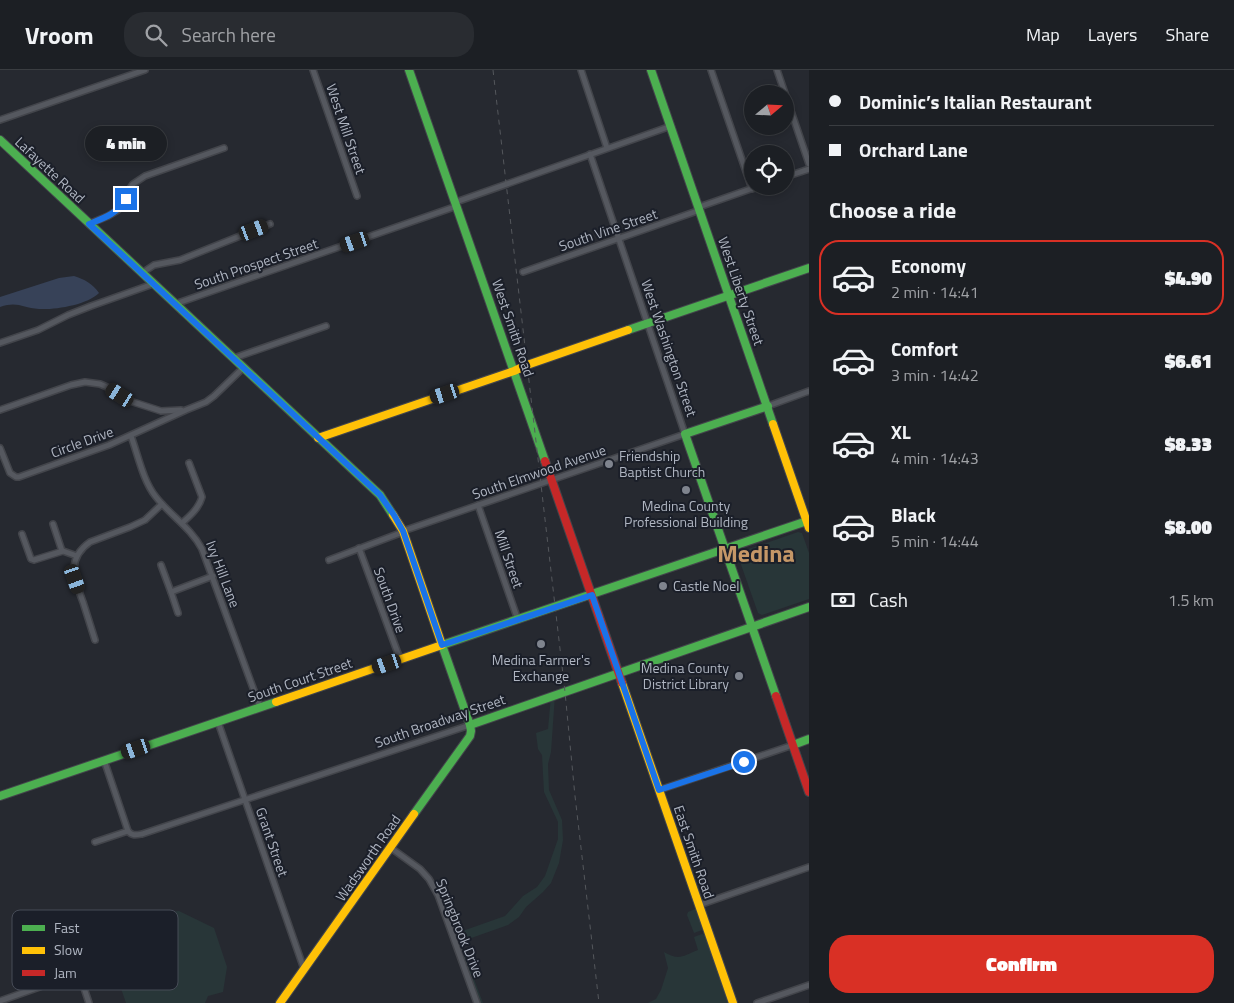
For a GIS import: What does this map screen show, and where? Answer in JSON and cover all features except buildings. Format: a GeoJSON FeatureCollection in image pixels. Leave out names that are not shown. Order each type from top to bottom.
{"type":"FeatureCollection","features":[{"type":"Feature","properties":{"kind":"main road","name":"West Smith Road"},"geometry":{"type":"LineString","coordinates":[[409,70],[592,595]]}},
{"type":"Feature","properties":{"kind":"main road","name":"West Liberty Street"},"geometry":{"type":"LineString","coordinates":[[651,70],[808,523]]}},
{"type":"Feature","properties":{"kind":"main road","name":"Lafayette Road"},"geometry":{"type":"LineString","coordinates":[[0,140],[380,495],[403,532],[470,725]]}},
{"type":"Feature","properties":{"kind":"main road"},"geometry":{"type":"LineString","coordinates":[[318,438],[809,268]]}},
{"type":"Feature","properties":{"kind":"main road","name":"South Elmwood Avenue"},"geometry":{"type":"LineString","coordinates":[[685,434],[768,406]]}},
{"type":"Feature","properties":{"kind":"main road","name":"West Washington Street"},"geometry":{"type":"LineString","coordinates":[[685,434],[809,792]]}},
{"type":"Feature","properties":{"kind":"main road","name":"South Court Street"},"geometry":{"type":"LineString","coordinates":[[0,796],[725,549],[808,523]]}},
{"type":"Feature","properties":{"kind":"main road","name":"East Smith Road"},"geometry":{"type":"LineString","coordinates":[[592,595],[733,1003]]}},
{"type":"Feature","properties":{"kind":"main road","name":"South Broadway Street"},"geometry":{"type":"LineString","coordinates":[[470,725],[809,607]]}},
{"type":"Feature","properties":{"kind":"main road","name":"Wadsworth Road"},"geometry":{"type":"LineString","coordinates":[[280,1003],[470,736],[470,725]]}},
{"type":"Feature","properties":{"kind":"main road"},"geometry":{"type":"LineString","coordinates":[[793,745],[809,739]]}},
{"type":"Feature","properties":{"kind":"street"},"geometry":{"type":"LineString","coordinates":[[0,120],[145,70]]}},
{"type":"Feature","properties":{"kind":"street","name":"West Mill Street"},"geometry":{"type":"LineString","coordinates":[[313,70],[357,196]]}},
{"type":"Feature","properties":{"kind":"street"},"geometry":{"type":"LineString","coordinates":[[581,70],[607,148]]}},
{"type":"Feature","properties":{"kind":"street"},"geometry":{"type":"LineString","coordinates":[[711,70],[744,166]]}},
{"type":"Feature","properties":{"kind":"street"},"geometry":{"type":"LineString","coordinates":[[777,70],[809,164]]}},
{"type":"Feature","properties":{"kind":"street","name":"South Prospect Street"},"geometry":{"type":"LineString","coordinates":[[176,304],[671,126]]}},
{"type":"Feature","properties":{"kind":"street"},"geometry":{"type":"LineString","coordinates":[[89,224],[118,210],[133,184],[144,176],[224,148]]}},
{"type":"Feature","properties":{"kind":"street","name":"West Washington Street"},"geometry":{"type":"LineString","coordinates":[[590,154],[685,434]]}},
{"type":"Feature","properties":{"kind":"street"},"geometry":{"type":"LineString","coordinates":[[794,174],[809,169]]}},
{"type":"Feature","properties":{"kind":"street","name":"South Vine Street"},"geometry":{"type":"LineString","coordinates":[[523,272],[744,192]]}},
{"type":"Feature","properties":{"kind":"street"},"geometry":{"type":"LineString","coordinates":[[142,273],[154,265],[180,260],[270,224]]}},
{"type":"Feature","properties":{"kind":"street"},"geometry":{"type":"LineString","coordinates":[[0,343],[38,330],[91,306],[154,284]]}},
{"type":"Feature","properties":{"kind":"street"},"geometry":{"type":"LineString","coordinates":[[234,358],[326,326]]}},
{"type":"Feature","properties":{"kind":"street","name":"Circle Drive"},"geometry":{"type":"LineString","coordinates":[[0,448],[2,462],[10,473],[19,477],[110,445],[206,402],[243,368]]}},
{"type":"Feature","properties":{"kind":"street","name":"Circle Drive"},"geometry":{"type":"LineString","coordinates":[[0,410],[71,385],[86,382],[107,387],[130,401],[161,411],[186,410]]}},
{"type":"Feature","properties":{"kind":"street"},"geometry":{"type":"LineString","coordinates":[[768,406],[809,391]]}},
{"type":"Feature","properties":{"kind":"street","name":"South Elmwood Avenue"},"geometry":{"type":"LineString","coordinates":[[329,560],[403,532],[685,434]]}},
{"type":"Feature","properties":{"kind":"street","name":"Ivy Hill Lane"},"geometry":{"type":"LineString","coordinates":[[131,436],[151,490],[198,541],[205,555],[260,707]]}},
{"type":"Feature","properties":{"kind":"street"},"geometry":{"type":"LineString","coordinates":[[182,523],[193,513],[202,497],[189,463]]}},
{"type":"Feature","properties":{"kind":"street"},"geometry":{"type":"LineString","coordinates":[[96,640],[74,578],[74,566],[77,556],[90,542],[130,528],[145,520],[162,504]]}},
{"type":"Feature","properties":{"kind":"street","name":"Mill Street"},"geometry":{"type":"LineString","coordinates":[[478,506],[518,620]]}},
{"type":"Feature","properties":{"kind":"street"},"geometry":{"type":"LineString","coordinates":[[53,524],[62,551]]}},
{"type":"Feature","properties":{"kind":"street"},"geometry":{"type":"LineString","coordinates":[[22,534],[31,560],[62,551],[77,556]]}},
{"type":"Feature","properties":{"kind":"street","name":"South Drive"},"geometry":{"type":"LineString","coordinates":[[360,548],[400,659]]}},
{"type":"Feature","properties":{"kind":"street"},"geometry":{"type":"LineString","coordinates":[[161,564],[178,613]]}},
{"type":"Feature","properties":{"kind":"street"},"geometry":{"type":"LineString","coordinates":[[171,592],[213,576]]}},
{"type":"Feature","properties":{"kind":"street","name":"Grant Street"},"geometry":{"type":"LineString","coordinates":[[218,722],[304,970]]}},
{"type":"Feature","properties":{"kind":"street","name":"South Broadway Street"},"geometry":{"type":"LineString","coordinates":[[128,831],[130,834],[142,834],[470,725]]}},
{"type":"Feature","properties":{"kind":"street"},"geometry":{"type":"LineString","coordinates":[[659,790],[793,745]]}},
{"type":"Feature","properties":{"kind":"street"},"geometry":{"type":"LineString","coordinates":[[95,842],[128,831],[104,760]]}},
{"type":"Feature","properties":{"kind":"street","name":"Springbrook Drive"},"geometry":{"type":"LineString","coordinates":[[390,848],[420,869],[429,879],[438,895],[478,1003]]}},
{"type":"Feature","properties":{"kind":"street"},"geometry":{"type":"LineString","coordinates":[[699,905],[809,867]]}},
{"type":"Feature","properties":{"kind":"street"},"geometry":{"type":"LineString","coordinates":[[757,1003],[809,985]]}},
{"type":"Feature","properties":{"kind":"street"},"geometry":{"type":"LineString","coordinates":[[4,1001],[33,990]]}},
{"type":"Feature","properties":{"kind":"street"},"geometry":{"type":"LineString","coordinates":[[84,990],[89,1003]]}},
{"type":"Feature","properties":{"kind":"shaded area"},"geometry":{"type":"Polygon","coordinates":[[[798,532],[802,533],[809,553],[809,599],[762,615],[758,613],[738,556],[740,552],[798,532]]]}},
{"type":"Feature","properties":{"kind":"shaded area"},"geometry":{"type":"Polygon","coordinates":[[[555,695],[551,752],[548,764],[549,790],[562,820],[563,840],[559,863],[551,883],[526,907],[519,917],[508,925],[460,942],[483,1003],[479,1003],[454,934],[505,916],[523,896],[537,887],[545,876],[558,839],[558,822],[544,792],[542,755],[538,749],[536,733],[548,729],[551,696],[555,695]]]}},
{"type":"Feature","properties":{"kind":"shaded area"},"geometry":{"type":"Polygon","coordinates":[[[695,909],[698,911],[704,928],[694,933],[687,915],[688,912],[695,909]]]}},
{"type":"Feature","properties":{"kind":"shaded area"},"geometry":{"type":"Polygon","coordinates":[[[178,911],[214,928],[227,967],[223,992],[208,996],[205,1003],[126,1003],[122,990],[178,990],[178,911]]]}},
{"type":"Feature","properties":{"kind":"shaded area"},"geometry":{"type":"Polygon","coordinates":[[[702,934],[706,935],[730,1003],[648,1003],[656,999],[668,968],[664,952],[677,957],[685,956],[698,950],[694,937],[702,934]]]}},
{"type":"Feature","properties":{"kind":"water"},"geometry":{"type":"Polygon","coordinates":[[[74,276],[88,282],[99,293],[87,301],[62,308],[39,309],[20,305],[0,307],[0,297],[59,278],[74,276]]]}},
{"type":"Feature","properties":{"kind":"railway"},"geometry":{"type":"LineString","coordinates":[[493,70],[599,1003]]}},
{"type":"Feature","properties":{"kind":"traffic: fast"},"geometry":{"type":"LineString","coordinates":[[409,70],[545,461]]}},
{"type":"Feature","properties":{"kind":"traffic: fast"},"geometry":{"type":"LineString","coordinates":[[651,70],[773,424]]}},
{"type":"Feature","properties":{"kind":"traffic: fast"},"geometry":{"type":"LineString","coordinates":[[0,140],[380,495],[393,515]]}},
{"type":"Feature","properties":{"kind":"traffic: fast"},"geometry":{"type":"LineString","coordinates":[[628,330],[809,268]]}},
{"type":"Feature","properties":{"kind":"traffic: fast"},"geometry":{"type":"LineString","coordinates":[[768,406],[685,434],[776,696]]}},
{"type":"Feature","properties":{"kind":"traffic: fast"},"geometry":{"type":"LineString","coordinates":[[414,814],[470,736],[471,731],[442,645],[807,521]]}},
{"type":"Feature","properties":{"kind":"traffic: fast"},"geometry":{"type":"LineString","coordinates":[[470,725],[809,607]]}},
{"type":"Feature","properties":{"kind":"traffic: fast"},"geometry":{"type":"LineString","coordinates":[[0,796],[276,702]]}},
{"type":"Feature","properties":{"kind":"traffic: fast"},"geometry":{"type":"LineString","coordinates":[[793,745],[809,739]]}},
{"type":"Feature","properties":{"kind":"traffic: slow"},"geometry":{"type":"LineString","coordinates":[[318,438],[628,330]]}},
{"type":"Feature","properties":{"kind":"traffic: slow"},"geometry":{"type":"LineString","coordinates":[[773,424],[809,528]]}},
{"type":"Feature","properties":{"kind":"traffic: slow"},"geometry":{"type":"LineString","coordinates":[[276,702],[442,645],[403,531],[393,515]]}},
{"type":"Feature","properties":{"kind":"traffic: slow"},"geometry":{"type":"LineString","coordinates":[[622,683],[733,1003]]}},
{"type":"Feature","properties":{"kind":"traffic: slow"},"geometry":{"type":"LineString","coordinates":[[280,1003],[414,814]]}},
{"type":"Feature","properties":{"kind":"traffic: jam"},"geometry":{"type":"LineString","coordinates":[[545,461],[622,683]]}},
{"type":"Feature","properties":{"kind":"traffic: jam"},"geometry":{"type":"LineString","coordinates":[[776,696],[809,792]]}},
{"type":"Feature","properties":{"kind":"place","name":"Friendship Baptist Church"},"geometry":{"type":"Point","coordinates":[609,464]}},
{"type":"Feature","properties":{"kind":"place","name":"Medina County Professional Building"},"geometry":{"type":"Point","coordinates":[686,490]}},
{"type":"Feature","properties":{"kind":"place","name":"Castle Noel"},"geometry":{"type":"Point","coordinates":[663,586]}},
{"type":"Feature","properties":{"kind":"place","name":"Medina Farmer's Exchange"},"geometry":{"type":"Point","coordinates":[541,644]}},
{"type":"Feature","properties":{"kind":"place","name":"Medina County District Library"},"geometry":{"type":"Point","coordinates":[739,676]}},
{"type":"Feature","properties":{"kind":"district","name":"Medina"},"geometry":{"type":"Point","coordinates":[756,554]}},
{"type":"Feature","properties":{"kind":"route"},"geometry":{"type":"LineString","coordinates":[[126,199],[114,214],[89,224],[380,495],[403,531],[442,645],[592,595],[659,790],[744,762]]}}]}
